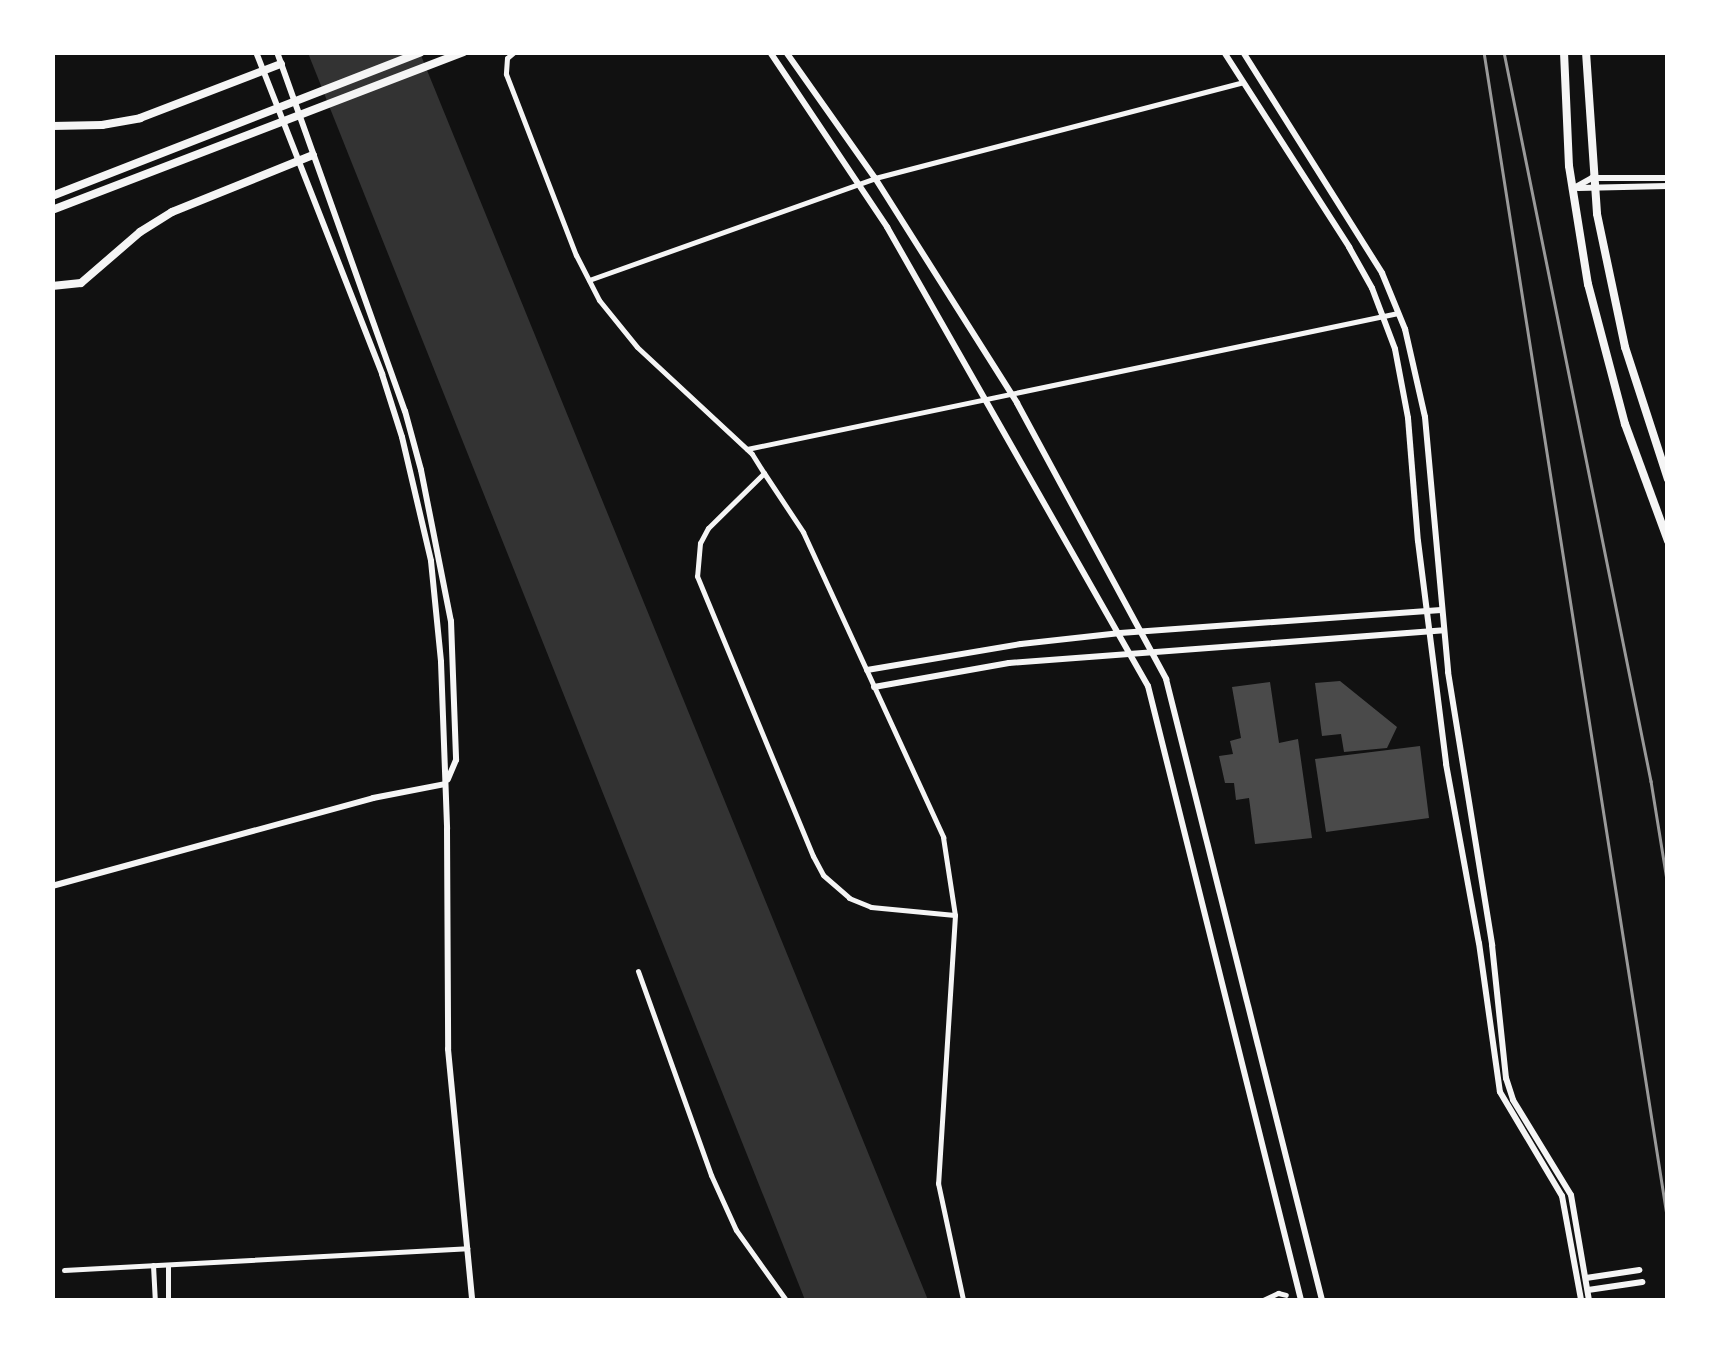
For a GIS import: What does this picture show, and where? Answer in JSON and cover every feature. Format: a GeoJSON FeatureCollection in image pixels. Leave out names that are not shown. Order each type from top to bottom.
{"type":"FeatureCollection","features":[{"type":"Feature","properties":{"kind":"main road"},"geometry":{"type":"LineString","coordinates":[[52,196],[421,52]]}},
{"type":"Feature","properties":{"kind":"main road"},"geometry":{"type":"LineString","coordinates":[[52,210],[464,52]]}},
{"type":"Feature","properties":{"kind":"main road"},"geometry":{"type":"LineString","coordinates":[[1564,52],[1572,189],[1604,353],[1668,541]]}},
{"type":"Feature","properties":{"kind":"main road"},"geometry":{"type":"LineString","coordinates":[[1586,52],[1593,182],[1625,347],[1668,479]]}},
{"type":"Feature","properties":{"kind":"main road"},"geometry":{"type":"LineString","coordinates":[[52,126],[102,126],[140,118],[281,64]]}},
{"type":"Feature","properties":{"kind":"main road"},"geometry":{"type":"LineString","coordinates":[[52,286],[82,283],[140,232],[172,212],[313,155]]}},
{"type":"Feature","properties":{"kind":"street"},"geometry":{"type":"LineString","coordinates":[[256,52],[382,374],[416,494],[433,578],[445,784],[448,1049],[472,1300]]}},
{"type":"Feature","properties":{"kind":"street"},"geometry":{"type":"LineString","coordinates":[[277,52],[405,411],[438,546],[457,691],[456,760],[445,784]]}},
{"type":"Feature","properties":{"kind":"street"},"geometry":{"type":"LineString","coordinates":[[514,52],[507,58],[506,74],[589,280],[636,348],[747,449],[792,510],[943,837],[954,914],[938,1184],[963,1300]]}},
{"type":"Feature","properties":{"kind":"street"},"geometry":{"type":"LineString","coordinates":[[770,52],[888,227],[1148,686],[1300,1300]]}},
{"type":"Feature","properties":{"kind":"street"},"geometry":{"type":"LineString","coordinates":[[786,52],[875,178],[1009,391],[1166,679],[1322,1300]]}},
{"type":"Feature","properties":{"kind":"street"},"geometry":{"type":"LineString","coordinates":[[1224,52],[1349,247],[1384,318],[1406,398],[1446,764],[1479,944],[1500,1092],[1562,1196],[1581,1300]]}},
{"type":"Feature","properties":{"kind":"street"},"geometry":{"type":"LineString","coordinates":[[1243,52],[1382,273],[1398,313],[1424,417],[1444,630],[1492,944],[1506,1078],[1512,1100],[1571,1195],[1589,1300]]}},
{"type":"Feature","properties":{"kind":"street"},"geometry":{"type":"LineString","coordinates":[[589,280],[875,178],[1243,82]]}},
{"type":"Feature","properties":{"kind":"street"},"geometry":{"type":"LineString","coordinates":[[1572,189],[1593,182],[1668,178]]}},
{"type":"Feature","properties":{"kind":"street"},"geometry":{"type":"LineString","coordinates":[[1593,182],[1668,186]]}},
{"type":"Feature","properties":{"kind":"street"},"geometry":{"type":"LineString","coordinates":[[747,449],[984,396],[1398,313]]}},
{"type":"Feature","properties":{"kind":"street"},"geometry":{"type":"LineString","coordinates":[[764,473],[708,528],[700,543],[697,576],[798,820],[824,875],[848,898],[870,907],[954,914]]}},
{"type":"Feature","properties":{"kind":"street"},"geometry":{"type":"LineString","coordinates":[[866,670],[1021,644],[1442,610]]}},
{"type":"Feature","properties":{"kind":"street"},"geometry":{"type":"LineString","coordinates":[[874,687],[1009,663],[1444,630]]}},
{"type":"Feature","properties":{"kind":"street"},"geometry":{"type":"LineString","coordinates":[[52,886],[373,798],[445,784]]}},
{"type":"Feature","properties":{"kind":"street"},"geometry":{"type":"LineString","coordinates":[[638,971],[711,1174],[736,1230],[786,1300]]}},
{"type":"Feature","properties":{"kind":"street"},"geometry":{"type":"LineString","coordinates":[[64,1270],[468,1248]]}},
{"type":"Feature","properties":{"kind":"street"},"geometry":{"type":"LineString","coordinates":[[168,1264],[168,1300]]}},
{"type":"Feature","properties":{"kind":"street"},"geometry":{"type":"LineString","coordinates":[[153,1266],[155,1300]]}},
{"type":"Feature","properties":{"kind":"street"},"geometry":{"type":"LineString","coordinates":[[1578,1285],[1586,1278],[1639,1270]]}},
{"type":"Feature","properties":{"kind":"street"},"geometry":{"type":"LineString","coordinates":[[1578,1285],[1588,1290],[1642,1282]]}},
{"type":"Feature","properties":{"kind":"street"},"geometry":{"type":"LineString","coordinates":[[1263,1300],[1278,1293],[1286,1295]]}},
{"type":"Feature","properties":{"kind":"shaded area"},"geometry":{"type":"Polygon","coordinates":[[[308,53],[420,53],[928,1300],[805,1300],[308,53]]]}},
{"type":"Feature","properties":{"kind":"building"},"geometry":{"type":"Polygon","coordinates":[[[1340,681],[1397,727],[1387,748],[1344,752],[1341,734],[1322,736],[1315,683],[1340,681]]]}},
{"type":"Feature","properties":{"kind":"building"},"geometry":{"type":"Polygon","coordinates":[[[1270,682],[1279,743],[1298,739],[1312,838],[1255,844],[1249,798],[1236,800],[1234,783],[1225,783],[1219,756],[1233,754],[1230,741],[1241,738],[1232,687],[1270,682]]]}},
{"type":"Feature","properties":{"kind":"building"},"geometry":{"type":"Polygon","coordinates":[[[1420,746],[1429,818],[1326,832],[1315,759],[1420,746]]]}},
{"type":"Feature","properties":{"kind":"railway"},"geometry":{"type":"LineString","coordinates":[[1484,52],[1668,1221]]}},
{"type":"Feature","properties":{"kind":"railway"},"geometry":{"type":"LineString","coordinates":[[1504,52],[1651,781],[1668,886]]}}]}
